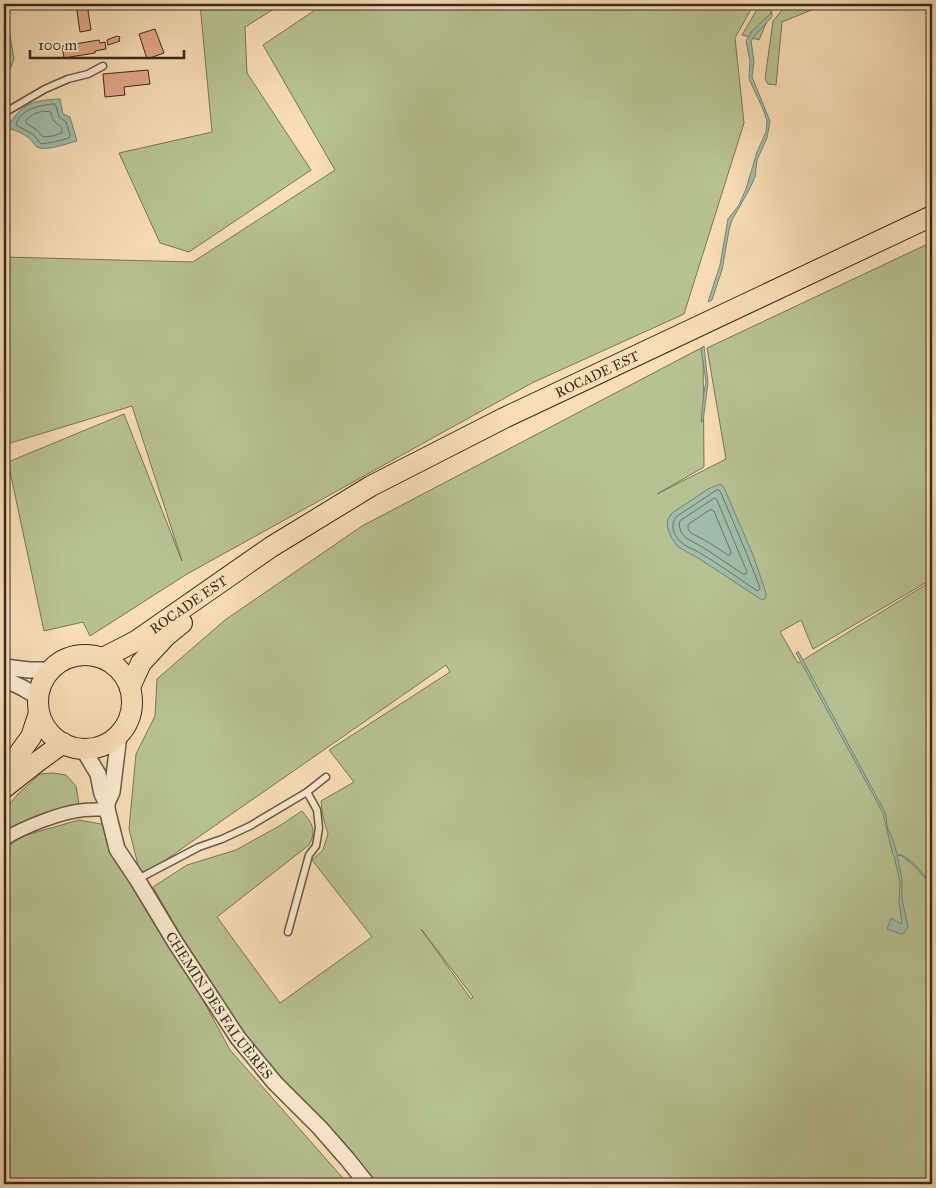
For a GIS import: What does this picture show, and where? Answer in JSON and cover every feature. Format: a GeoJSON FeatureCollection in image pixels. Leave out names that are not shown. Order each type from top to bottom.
{"type":"FeatureCollection","features":[{"type":"Feature","properties":{"kind":"main road","name":"ROCADE EST"},"geometry":{"type":"LineString","coordinates":[[103,658],[136,642],[271,547],[371,486],[504,418],[932,216]]}},
{"type":"Feature","properties":{"kind":"main road","name":"ROCADE EST"},"geometry":{"type":"LineString","coordinates":[[130,687],[141,663],[166,636],[271,547]]}},
{"type":"Feature","properties":{"kind":"main road"},"geometry":{"type":"LineString","coordinates":[[4,774],[31,737],[42,683],[50,670],[61,661],[74,656],[89,654],[103,658],[115,665],[124,675],[130,687],[132,700],[131,713],[127,725],[119,735],[102,746],[83,749],[63,744],[52,735],[44,724],[39,705]]}},
{"type":"Feature","properties":{"kind":"main road"},"geometry":{"type":"LineString","coordinates":[[4,788],[36,762],[63,744]]}},
{"type":"Feature","properties":{"kind":"street"},"geometry":{"type":"LineString","coordinates":[[4,667],[50,670]]}},
{"type":"Feature","properties":{"kind":"street"},"geometry":{"type":"LineString","coordinates":[[4,678],[39,705]]}},
{"type":"Feature","properties":{"kind":"street","name":"CHEMIN DES FALUÈRES"},"geometry":{"type":"LineString","coordinates":[[107,806],[112,792],[119,735]]}},
{"type":"Feature","properties":{"kind":"street","name":"CHEMIN DES FALUÈRES"},"geometry":{"type":"LineString","coordinates":[[83,749],[98,774],[117,849],[175,942],[238,1038],[275,1083],[320,1128],[367,1184]]}},
{"type":"Feature","properties":{"kind":"street"},"geometry":{"type":"LineString","coordinates":[[4,839],[57,816],[107,806]]}},
{"type":"Feature","properties":{"kind":"lane"},"geometry":{"type":"LineString","coordinates":[[4,113],[45,89],[68,79],[88,74],[103,66]]}},
{"type":"Feature","properties":{"kind":"lane"},"geometry":{"type":"LineString","coordinates":[[137,879],[198,847],[222,839],[250,826],[307,792],[326,777]]}},
{"type":"Feature","properties":{"kind":"lane"},"geometry":{"type":"LineString","coordinates":[[288,932],[309,855],[316,846],[319,828],[317,810],[307,792]]}},
{"type":"Feature","properties":{"kind":"shaded area"},"geometry":{"type":"Polygon","coordinates":[[[200,4],[282,4],[245,27],[247,73],[311,170],[189,252],[160,243],[119,153],[212,132],[200,4]]]}},
{"type":"Feature","properties":{"kind":"shaded area"},"geometry":{"type":"Polygon","coordinates":[[[324,4],[754,4],[735,38],[744,123],[684,314],[532,383],[187,574],[90,636],[83,622],[44,631],[8,462],[124,414],[182,561],[132,406],[4,445],[4,257],[193,262],[335,170],[263,45],[324,4]]]}},
{"type":"Feature","properties":{"kind":"shaded area"},"geometry":{"type":"Polygon","coordinates":[[[760,4],[826,4],[782,22],[776,85],[768,84],[765,79],[773,21],[782,10],[774,5],[759,40],[742,35],[760,4]]]}},
{"type":"Feature","properties":{"kind":"shaded area"},"geometry":{"type":"Polygon","coordinates":[[[6,14],[14,59],[4,80],[4,15],[6,14]]]}},
{"type":"Feature","properties":{"kind":"shaded area"},"geometry":{"type":"Polygon","coordinates":[[[932,242],[932,579],[813,649],[801,620],[780,632],[798,663],[932,581],[932,1184],[367,1184],[312,1109],[256,1051],[236,1023],[180,934],[153,887],[187,865],[236,850],[302,811],[313,831],[309,845],[217,917],[280,1003],[372,937],[312,860],[323,850],[328,834],[321,801],[354,782],[329,750],[450,672],[446,665],[141,877],[129,829],[136,754],[155,716],[157,679],[225,620],[362,526],[703,347],[704,467],[657,494],[726,459],[707,348],[932,242]],[[421,929],[471,999],[473,997],[421,929]]]}},
{"type":"Feature","properties":{"kind":"shaded area"},"geometry":{"type":"Polygon","coordinates":[[[40,774],[66,775],[76,786],[79,804],[14,827],[4,834],[4,811],[17,795],[40,774]]]}},
{"type":"Feature","properties":{"kind":"shaded area"},"geometry":{"type":"Polygon","coordinates":[[[79,820],[112,826],[148,898],[230,1050],[348,1184],[4,1184],[4,849],[23,836],[79,820]]]}},
{"type":"Feature","properties":{"kind":"water"},"geometry":{"type":"Polygon","coordinates":[[[772,12],[772,17],[751,41],[754,61],[752,77],[770,121],[767,138],[757,160],[755,177],[732,220],[722,270],[712,300],[708,302],[720,265],[728,219],[739,205],[746,189],[757,152],[766,132],[767,121],[749,79],[750,61],[746,41],[752,31],[772,12]]]}},
{"type":"Feature","properties":{"kind":"water"},"geometry":{"type":"Polygon","coordinates":[[[60,99],[63,114],[70,117],[77,141],[51,148],[41,148],[24,135],[7,128],[23,108],[43,100],[60,99]]]}},
{"type":"Feature","properties":{"kind":"water"},"geometry":{"type":"Polygon","coordinates":[[[704,346],[708,383],[703,421],[701,422],[706,382],[701,348],[704,346]]]}},
{"type":"Feature","properties":{"kind":"water"},"geometry":{"type":"Polygon","coordinates":[[[720,484],[725,490],[753,555],[766,593],[766,598],[762,600],[678,547],[671,537],[667,526],[668,519],[672,513],[708,489],[720,484]]]}},
{"type":"Feature","properties":{"kind":"water"},"geometry":{"type":"Polygon","coordinates":[[[798,651],[886,814],[887,827],[897,854],[902,855],[912,862],[932,885],[914,866],[902,856],[897,855],[902,879],[902,899],[908,927],[904,933],[901,934],[887,929],[891,918],[901,924],[902,922],[899,902],[900,882],[883,813],[796,653],[798,651]]]}},
{"type":"Feature","properties":{"kind":"building"},"geometry":{"type":"Polygon","coordinates":[[[76,4],[87,4],[91,30],[80,32],[76,4]]]}},
{"type":"Feature","properties":{"kind":"building"},"geometry":{"type":"Polygon","coordinates":[[[155,29],[164,53],[147,59],[139,34],[155,29]]]}},
{"type":"Feature","properties":{"kind":"building"},"geometry":{"type":"Polygon","coordinates":[[[117,36],[120,37],[120,41],[108,45],[107,40],[117,36]]]}},
{"type":"Feature","properties":{"kind":"building"},"geometry":{"type":"Polygon","coordinates":[[[99,40],[100,43],[105,42],[106,49],[95,51],[95,53],[64,58],[62,46],[99,40]]]}},
{"type":"Feature","properties":{"kind":"building"},"geometry":{"type":"Polygon","coordinates":[[[148,70],[150,84],[124,87],[125,95],[105,97],[103,74],[148,70]]]}}]}
